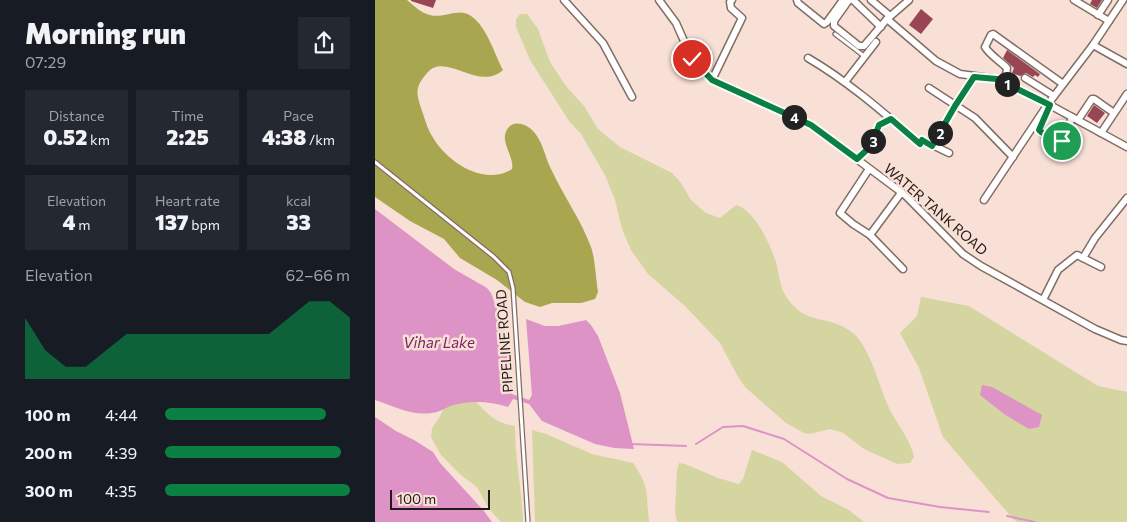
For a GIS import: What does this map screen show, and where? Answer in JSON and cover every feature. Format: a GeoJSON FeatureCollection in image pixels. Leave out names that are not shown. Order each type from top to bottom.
{"type":"FeatureCollection","features":[{"type":"Feature","properties":{"kind":"street"},"geometry":{"type":"LineString","coordinates":[[564,0],[603,43],[632,97]]}},
{"type":"Feature","properties":{"kind":"street","name":"WATER TANK ROAD"},"geometry":{"type":"LineString","coordinates":[[659,0],[676,23],[692,59],[712,80],[811,125],[901,193],[963,254],[981,266],[1095,329],[1127,341]]}},
{"type":"Feature","properties":{"kind":"street"},"geometry":{"type":"LineString","coordinates":[[712,80],[742,18],[731,8],[730,2],[732,0]]}},
{"type":"Feature","properties":{"kind":"street"},"geometry":{"type":"LineString","coordinates":[[797,0],[798,3],[823,24],[827,22],[843,0]]}},
{"type":"Feature","properties":{"kind":"street"},"geometry":{"type":"LineString","coordinates":[[881,27],[851,0],[834,21],[834,26],[861,48],[909,0]]}},
{"type":"Feature","properties":{"kind":"street"},"geometry":{"type":"LineString","coordinates":[[871,0],[936,61],[960,74],[997,79],[1049,104],[1127,147]]}},
{"type":"Feature","properties":{"kind":"street"},"geometry":{"type":"LineString","coordinates":[[1073,0],[1109,22]]}},
{"type":"Feature","properties":{"kind":"street"},"geometry":{"type":"LineString","coordinates":[[1098,15],[1108,0]]}},
{"type":"Feature","properties":{"kind":"street"},"geometry":{"type":"LineString","coordinates":[[985,200],[1054,96],[1093,45],[1123,0]]}},
{"type":"Feature","properties":{"kind":"street"},"geometry":{"type":"LineString","coordinates":[[999,33],[1065,82]]}},
{"type":"Feature","properties":{"kind":"street"},"geometry":{"type":"LineString","coordinates":[[1002,82],[1006,76],[1007,68],[985,47],[993,34],[1065,82]]}},
{"type":"Feature","properties":{"kind":"street"},"geometry":{"type":"LineString","coordinates":[[845,82],[876,42]]}},
{"type":"Feature","properties":{"kind":"street"},"geometry":{"type":"LineString","coordinates":[[1093,45],[1127,64]]}},
{"type":"Feature","properties":{"kind":"street"},"geometry":{"type":"LineString","coordinates":[[808,58],[836,74],[920,144],[922,140],[949,154]]}},
{"type":"Feature","properties":{"kind":"street"},"geometry":{"type":"LineString","coordinates":[[932,146],[974,77]]}},
{"type":"Feature","properties":{"kind":"street"},"geometry":{"type":"LineString","coordinates":[[1025,78],[1054,96]]}},
{"type":"Feature","properties":{"kind":"street"},"geometry":{"type":"LineString","coordinates":[[929,88],[975,118],[1013,157]]}},
{"type":"Feature","properties":{"kind":"street"},"geometry":{"type":"LineString","coordinates":[[1104,118],[1127,94]]}},
{"type":"Feature","properties":{"kind":"street"},"geometry":{"type":"LineString","coordinates":[[1049,104],[1039,130],[1064,141],[1075,119],[1092,99],[1111,112]]}},
{"type":"Feature","properties":{"kind":"street"},"geometry":{"type":"LineString","coordinates":[[1101,133],[1111,112]]}},
{"type":"Feature","properties":{"kind":"street"},"geometry":{"type":"LineString","coordinates":[[857,159],[871,146],[879,125],[891,119]]}},
{"type":"Feature","properties":{"kind":"street"},"geometry":{"type":"LineString","coordinates":[[869,169],[840,213],[871,235],[903,269]]}},
{"type":"Feature","properties":{"kind":"street"},"geometry":{"type":"LineString","coordinates":[[871,235],[901,193]]}},
{"type":"Feature","properties":{"kind":"street"},"geometry":{"type":"LineString","coordinates":[[1083,258],[1095,238],[1127,198]]}},
{"type":"Feature","properties":{"kind":"street"},"geometry":{"type":"LineString","coordinates":[[1043,300],[1058,270],[1077,256],[1101,267]]}},
{"type":"Feature","properties":{"kind":"lane"},"geometry":{"type":"LineString","coordinates":[[835,34],[864,56]]}},
{"type":"Feature","properties":{"kind":"lane","name":"PIPELINE ROAD"},"geometry":{"type":"LineString","coordinates":[[375,162],[494,257],[509,272],[513,288],[528,522]]}},
{"type":"Feature","properties":{"kind":"green space"},"geometry":{"type":"Polygon","coordinates":[[[520,14],[527,14],[538,29],[550,62],[566,86],[584,106],[598,129],[620,147],[672,173],[681,183],[691,200],[706,213],[720,218],[736,205],[743,208],[755,220],[766,237],[776,262],[783,290],[794,307],[809,316],[840,325],[856,336],[868,355],[890,410],[910,444],[914,457],[910,463],[897,464],[864,449],[843,433],[830,429],[810,434],[804,433],[786,423],[745,387],[720,343],[685,306],[648,274],[631,250],[622,229],[615,200],[605,175],[581,134],[569,121],[530,60],[516,27],[516,19],[520,14]]]}},
{"type":"Feature","properties":{"kind":"green space"},"geometry":{"type":"Polygon","coordinates":[[[921,297],[969,306],[1098,386],[1127,392],[1127,522],[1017,522],[1012,518],[943,437],[919,368],[900,333],[917,316],[921,297]]]}},
{"type":"Feature","properties":{"kind":"green space"},"geometry":{"type":"Polygon","coordinates":[[[469,395],[494,418],[500,422],[515,426],[523,522],[501,522],[489,509],[477,487],[462,476],[441,455],[431,437],[432,428],[447,401],[469,395]]]}},
{"type":"Feature","properties":{"kind":"green space"},"geometry":{"type":"Polygon","coordinates":[[[532,430],[592,454],[633,463],[645,485],[649,522],[535,522],[532,430]]]}},
{"type":"Feature","properties":{"kind":"green space"},"geometry":{"type":"Polygon","coordinates":[[[752,450],[782,462],[821,496],[849,510],[864,522],[677,522],[675,512],[679,463],[739,484],[743,479],[752,450]]]}},
{"type":"Feature","properties":{"kind":"shaded area"},"geometry":{"type":"Polygon","coordinates":[[[375,0],[407,0],[421,11],[430,15],[441,16],[461,13],[471,16],[477,21],[490,41],[503,70],[494,76],[484,77],[444,66],[435,67],[428,72],[423,78],[418,91],[427,127],[438,145],[456,162],[466,169],[489,175],[501,174],[512,169],[511,158],[505,142],[506,131],[510,126],[521,124],[535,133],[551,169],[591,247],[598,292],[595,299],[581,303],[552,303],[540,307],[525,302],[497,280],[460,258],[444,239],[410,221],[375,197],[375,0]]]}},
{"type":"Feature","properties":{"kind":"water","name":"Vihar Lake"},"geometry":{"type":"Polygon","coordinates":[[[375,209],[454,269],[487,288],[491,293],[506,334],[512,394],[529,400],[532,395],[526,319],[545,326],[558,326],[586,320],[598,336],[620,393],[634,449],[614,448],[595,444],[542,421],[529,404],[513,399],[508,407],[486,402],[472,402],[457,404],[437,412],[425,414],[403,410],[375,400],[375,209]]]}},
{"type":"Feature","properties":{"kind":"water"},"geometry":{"type":"Polygon","coordinates":[[[982,385],[992,387],[1042,415],[1039,427],[1029,429],[1004,414],[980,395],[982,385]]]}},
{"type":"Feature","properties":{"kind":"water"},"geometry":{"type":"Polygon","coordinates":[[[375,417],[433,452],[440,463],[492,522],[375,522],[375,417]]]}},
{"type":"Feature","properties":{"kind":"building"},"geometry":{"type":"Polygon","coordinates":[[[411,0],[436,0],[433,8],[411,0]]]}},
{"type":"Feature","properties":{"kind":"building"},"geometry":{"type":"Polygon","coordinates":[[[1092,0],[1102,0],[1097,8],[1090,4],[1092,0]]]}},
{"type":"Feature","properties":{"kind":"building"},"geometry":{"type":"Polygon","coordinates":[[[921,9],[933,19],[921,34],[909,25],[921,9]]]}},
{"type":"Feature","properties":{"kind":"building"},"geometry":{"type":"Polygon","coordinates":[[[1007,50],[1040,74],[1038,77],[1035,75],[1033,77],[1026,73],[1020,76],[1012,73],[1014,68],[1003,58],[1007,50]]]}},
{"type":"Feature","properties":{"kind":"building"},"geometry":{"type":"Polygon","coordinates":[[[1094,105],[1105,113],[1097,123],[1087,116],[1094,105]]]}},
{"type":"Feature","properties":{"kind":"waterway"},"geometry":{"type":"LineString","coordinates":[[696,444],[723,427],[743,426],[784,439],[847,479],[888,498],[940,507],[989,512]]}},
{"type":"Feature","properties":{"kind":"waterway"},"geometry":{"type":"LineString","coordinates":[[631,444],[686,446]]}},
{"type":"Feature","properties":{"kind":"waterway"},"geometry":{"type":"LineString","coordinates":[[1007,516],[1035,522]]}},
{"type":"Feature","properties":{"kind":"route"},"geometry":{"type":"LineString","coordinates":[[692,59],[712,80],[811,125],[857,159],[871,146],[879,125],[891,119],[920,144],[922,140],[932,146],[974,77],[997,79],[1050,105],[1039,130],[1062,141]]}}]}
